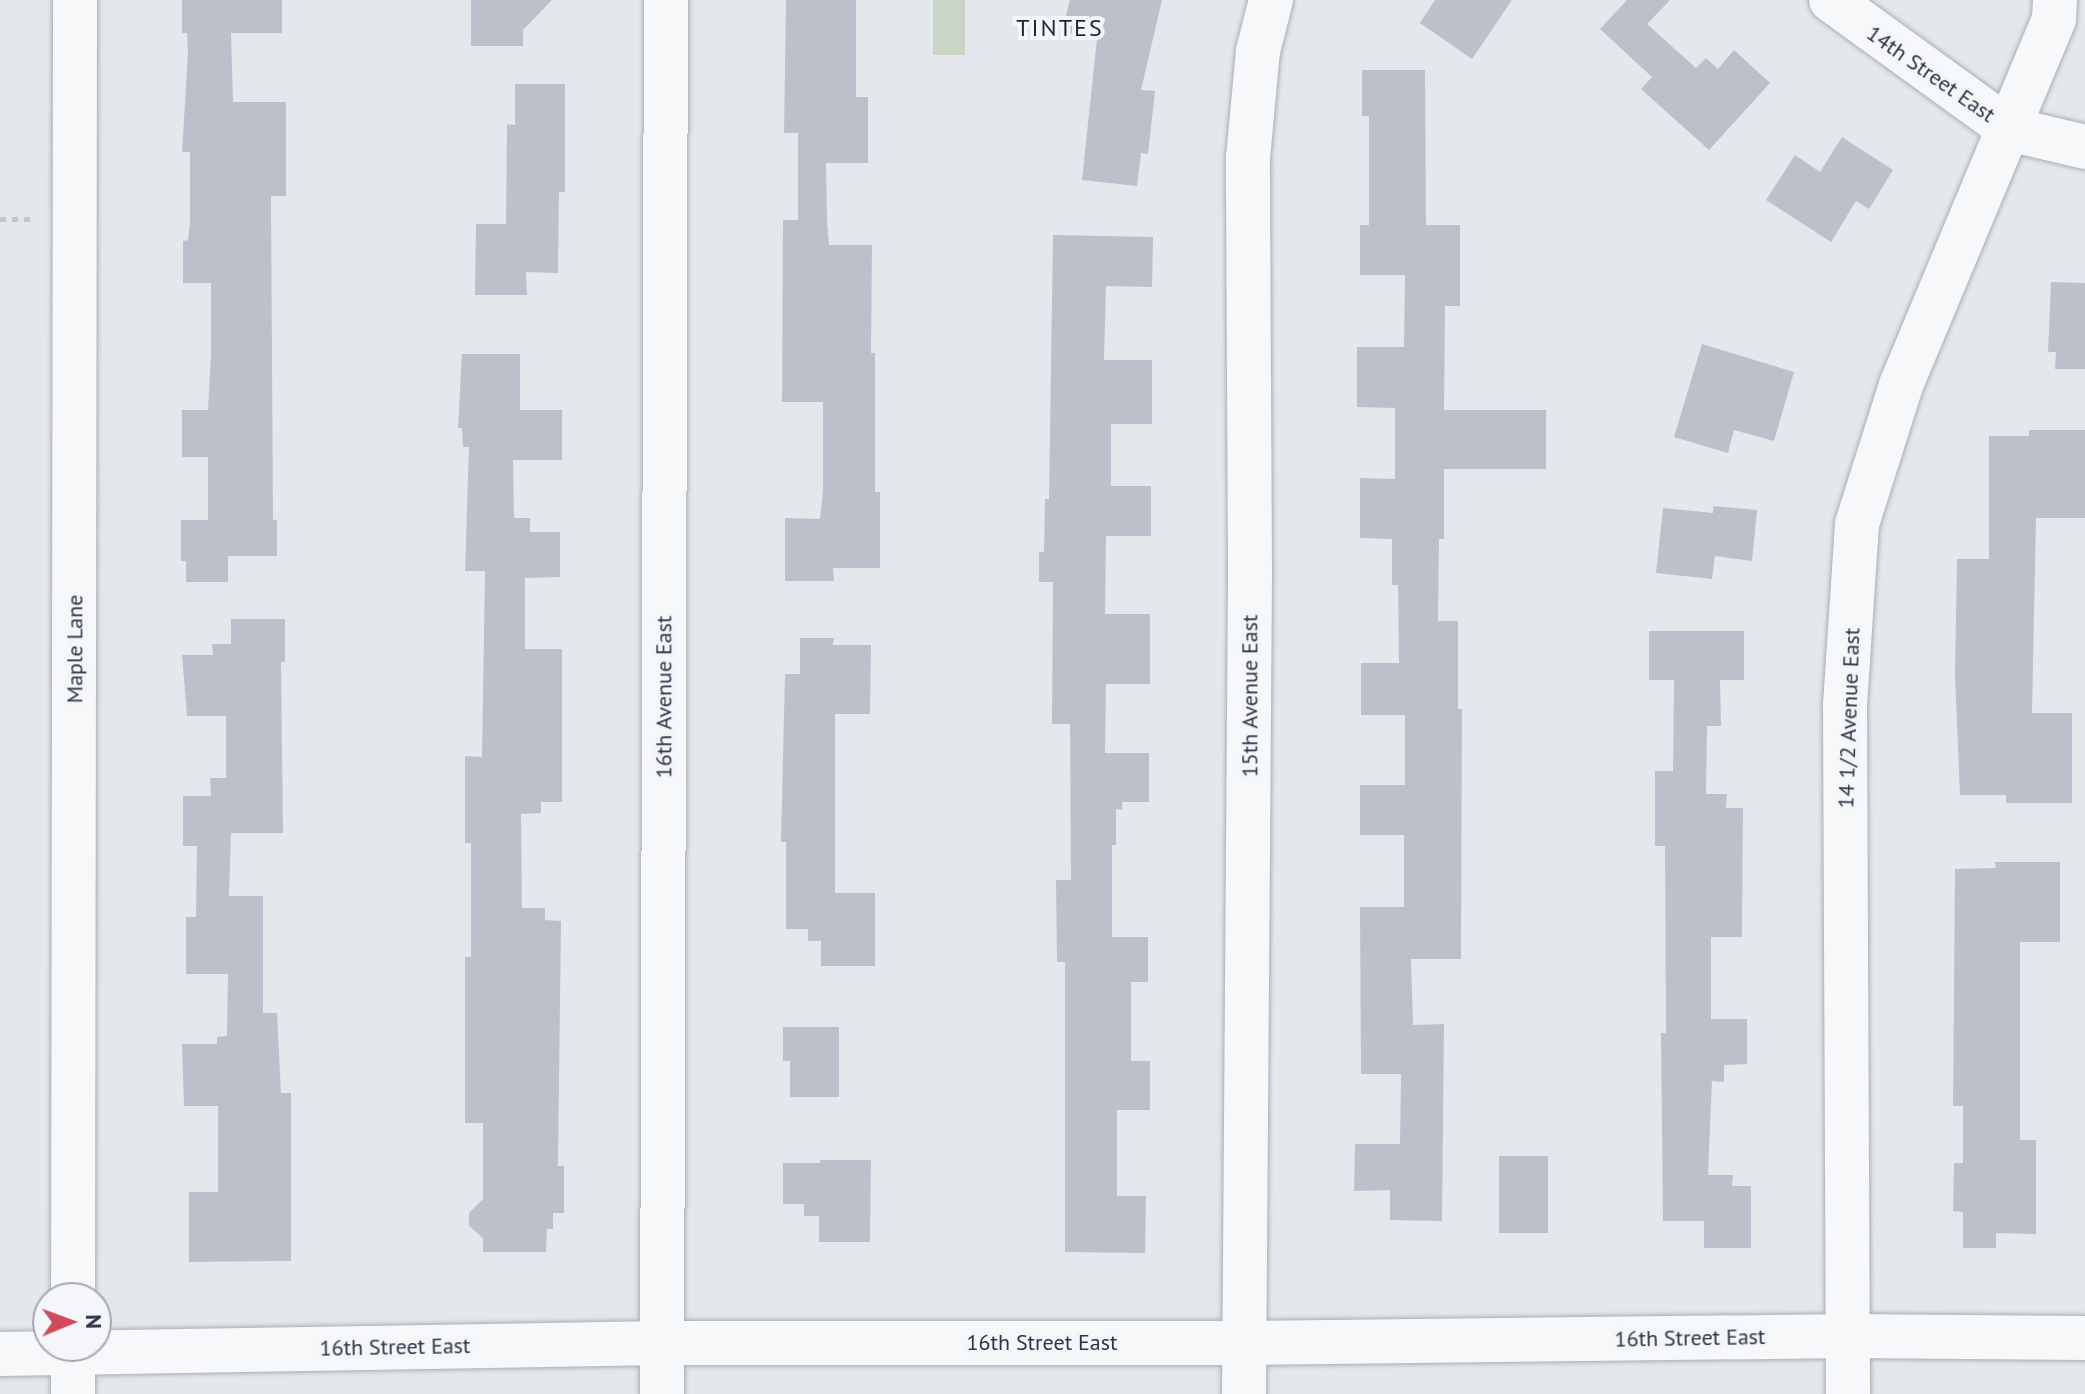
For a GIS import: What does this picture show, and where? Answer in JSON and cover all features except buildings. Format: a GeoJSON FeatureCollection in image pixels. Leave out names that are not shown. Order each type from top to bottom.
{"type":"FeatureCollection","features":[{"type":"Feature","properties":{"kind":"street","name":"Maple Lane"},"geometry":{"type":"LineString","coordinates":[[73,1282],[75,0]]}},
{"type":"Feature","properties":{"kind":"street","name":"16th Avenue East"},"geometry":{"type":"LineString","coordinates":[[662,1394],[666,0]]}},
{"type":"Feature","properties":{"kind":"street","name":"15th Avenue East"},"geometry":{"type":"LineString","coordinates":[[1244,1394],[1250,585],[1248,158],[1258,51],[1271,0]]}},
{"type":"Feature","properties":{"kind":"street","name":"14th Street East"},"geometry":{"type":"LineString","coordinates":[[1831,0],[2009,129],[2085,147]]}},
{"type":"Feature","properties":{"kind":"street","name":"14 1/2 Avenue East"},"geometry":{"type":"LineString","coordinates":[[1848,1394],[1845,705],[1857,524],[1901,385],[2054,19],[2055,0]]}},
{"type":"Feature","properties":{"kind":"street","name":"16th Street East"},"geometry":{"type":"LineString","coordinates":[[0,1354],[73,1364],[662,1343],[1244,1343],[1848,1336],[2085,1338]]}},
{"type":"Feature","properties":{"kind":"green space"},"geometry":{"type":"Polygon","coordinates":[[[933,0],[965,0],[965,55],[933,55],[933,0]]]}},
{"type":"Feature","properties":{"kind":"district","name":"TINTES"},"geometry":{"type":"Point","coordinates":[1060,28]}}]}
